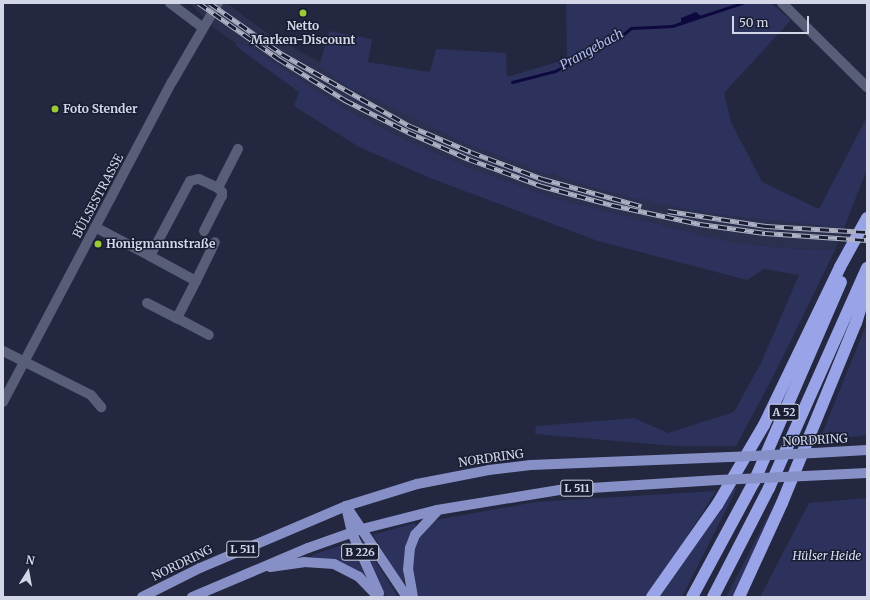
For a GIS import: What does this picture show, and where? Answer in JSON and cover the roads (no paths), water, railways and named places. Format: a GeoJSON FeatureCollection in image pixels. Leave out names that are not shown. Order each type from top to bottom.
{"type":"FeatureCollection","features":[{"type":"Feature","properties":{"kind":"highway"},"geometry":{"type":"LineString","coordinates":[[652,597],[716,506],[764,425],[840,267],[867,218]]}},
{"type":"Feature","properties":{"kind":"highway","name":"A 52"},"geometry":{"type":"LineString","coordinates":[[692,597],[754,482],[867,222]]}},
{"type":"Feature","properties":{"kind":"highway","name":"A 52"},"geometry":{"type":"LineString","coordinates":[[713,597],[770,488],[867,268]]}},
{"type":"Feature","properties":{"kind":"highway"},"geometry":{"type":"LineString","coordinates":[[740,597],[782,503],[850,337],[867,286]]}},
{"type":"Feature","properties":{"kind":"main road","name":"NORDRING"},"geometry":{"type":"LineString","coordinates":[[142,597],[200,568],[346,506],[417,484],[489,470],[567,463],[867,450]]}},
{"type":"Feature","properties":{"kind":"main road","name":"L 511"},"geometry":{"type":"LineString","coordinates":[[192,597],[255,569],[362,529],[438,510],[559,490],[718,480],[867,473]]}},
{"type":"Feature","properties":{"kind":"main road","name":"B 226"},"geometry":{"type":"LineString","coordinates":[[346,506],[407,597]]}},
{"type":"Feature","properties":{"kind":"main road","name":"B 226"},"geometry":{"type":"LineString","coordinates":[[346,506],[352,533],[379,597]]}},
{"type":"Feature","properties":{"kind":"main road"},"geometry":{"type":"LineString","coordinates":[[413,597],[408,570],[410,548],[415,535],[438,510]]}},
{"type":"Feature","properties":{"kind":"main road"},"geometry":{"type":"LineString","coordinates":[[255,569],[304,562],[334,564],[360,577],[379,597]]}},
{"type":"Feature","properties":{"kind":"street"},"geometry":{"type":"LineString","coordinates":[[170,3],[202,27]]}},
{"type":"Feature","properties":{"kind":"street","name":"BÜLSESTRASSE"},"geometry":{"type":"LineString","coordinates":[[3,402],[202,27],[218,3]]}},
{"type":"Feature","properties":{"kind":"street"},"geometry":{"type":"LineString","coordinates":[[782,3],[867,87]]}},
{"type":"Feature","properties":{"kind":"street"},"geometry":{"type":"LineString","coordinates":[[218,188],[238,149]]}},
{"type":"Feature","properties":{"kind":"street"},"geometry":{"type":"LineString","coordinates":[[150,256],[190,181],[199,179],[218,188],[222,192],[222,196],[204,230]]}},
{"type":"Feature","properties":{"kind":"street"},"geometry":{"type":"LineString","coordinates":[[96,228],[196,281]]}},
{"type":"Feature","properties":{"kind":"street"},"geometry":{"type":"LineString","coordinates":[[177,318],[214,242]]}},
{"type":"Feature","properties":{"kind":"street"},"geometry":{"type":"LineString","coordinates":[[147,303],[209,335]]}},
{"type":"Feature","properties":{"kind":"street"},"geometry":{"type":"LineString","coordinates":[[3,351],[91,396],[101,407]]}},
{"type":"Feature","properties":{"kind":"waterway","name":"Prangebach"},"geometry":{"type":"LineString","coordinates":[[512,82],[555,71],[620,37],[631,28],[672,26],[742,3]]}},
{"type":"Feature","properties":{"kind":"railway"},"geometry":{"type":"LineString","coordinates":[[199,3],[279,59],[345,100],[408,132],[469,159],[542,186],[612,205],[700,224],[765,233],[867,240]]}},
{"type":"Feature","properties":{"kind":"railway"},"geometry":{"type":"LineString","coordinates":[[210,3],[282,54],[410,126],[471,152],[543,179],[641,206]]}},
{"type":"Feature","properties":{"kind":"railway"},"geometry":{"type":"LineString","coordinates":[[668,211],[766,226],[867,232]]}},
{"type":"Feature","properties":{"kind":"place","name":"Netto Marken-Discount"},"geometry":{"type":"Point","coordinates":[303,13]}},
{"type":"Feature","properties":{"kind":"place","name":"Foto Stender"},"geometry":{"type":"Point","coordinates":[55,109]}},
{"type":"Feature","properties":{"kind":"place","name":"Honigmannstraße"},"geometry":{"type":"Point","coordinates":[98,244]}},
{"type":"Feature","properties":{"kind":"park label","name":"Hülser Heide"},"geometry":{"type":"Point","coordinates":[827,556]}}]}
